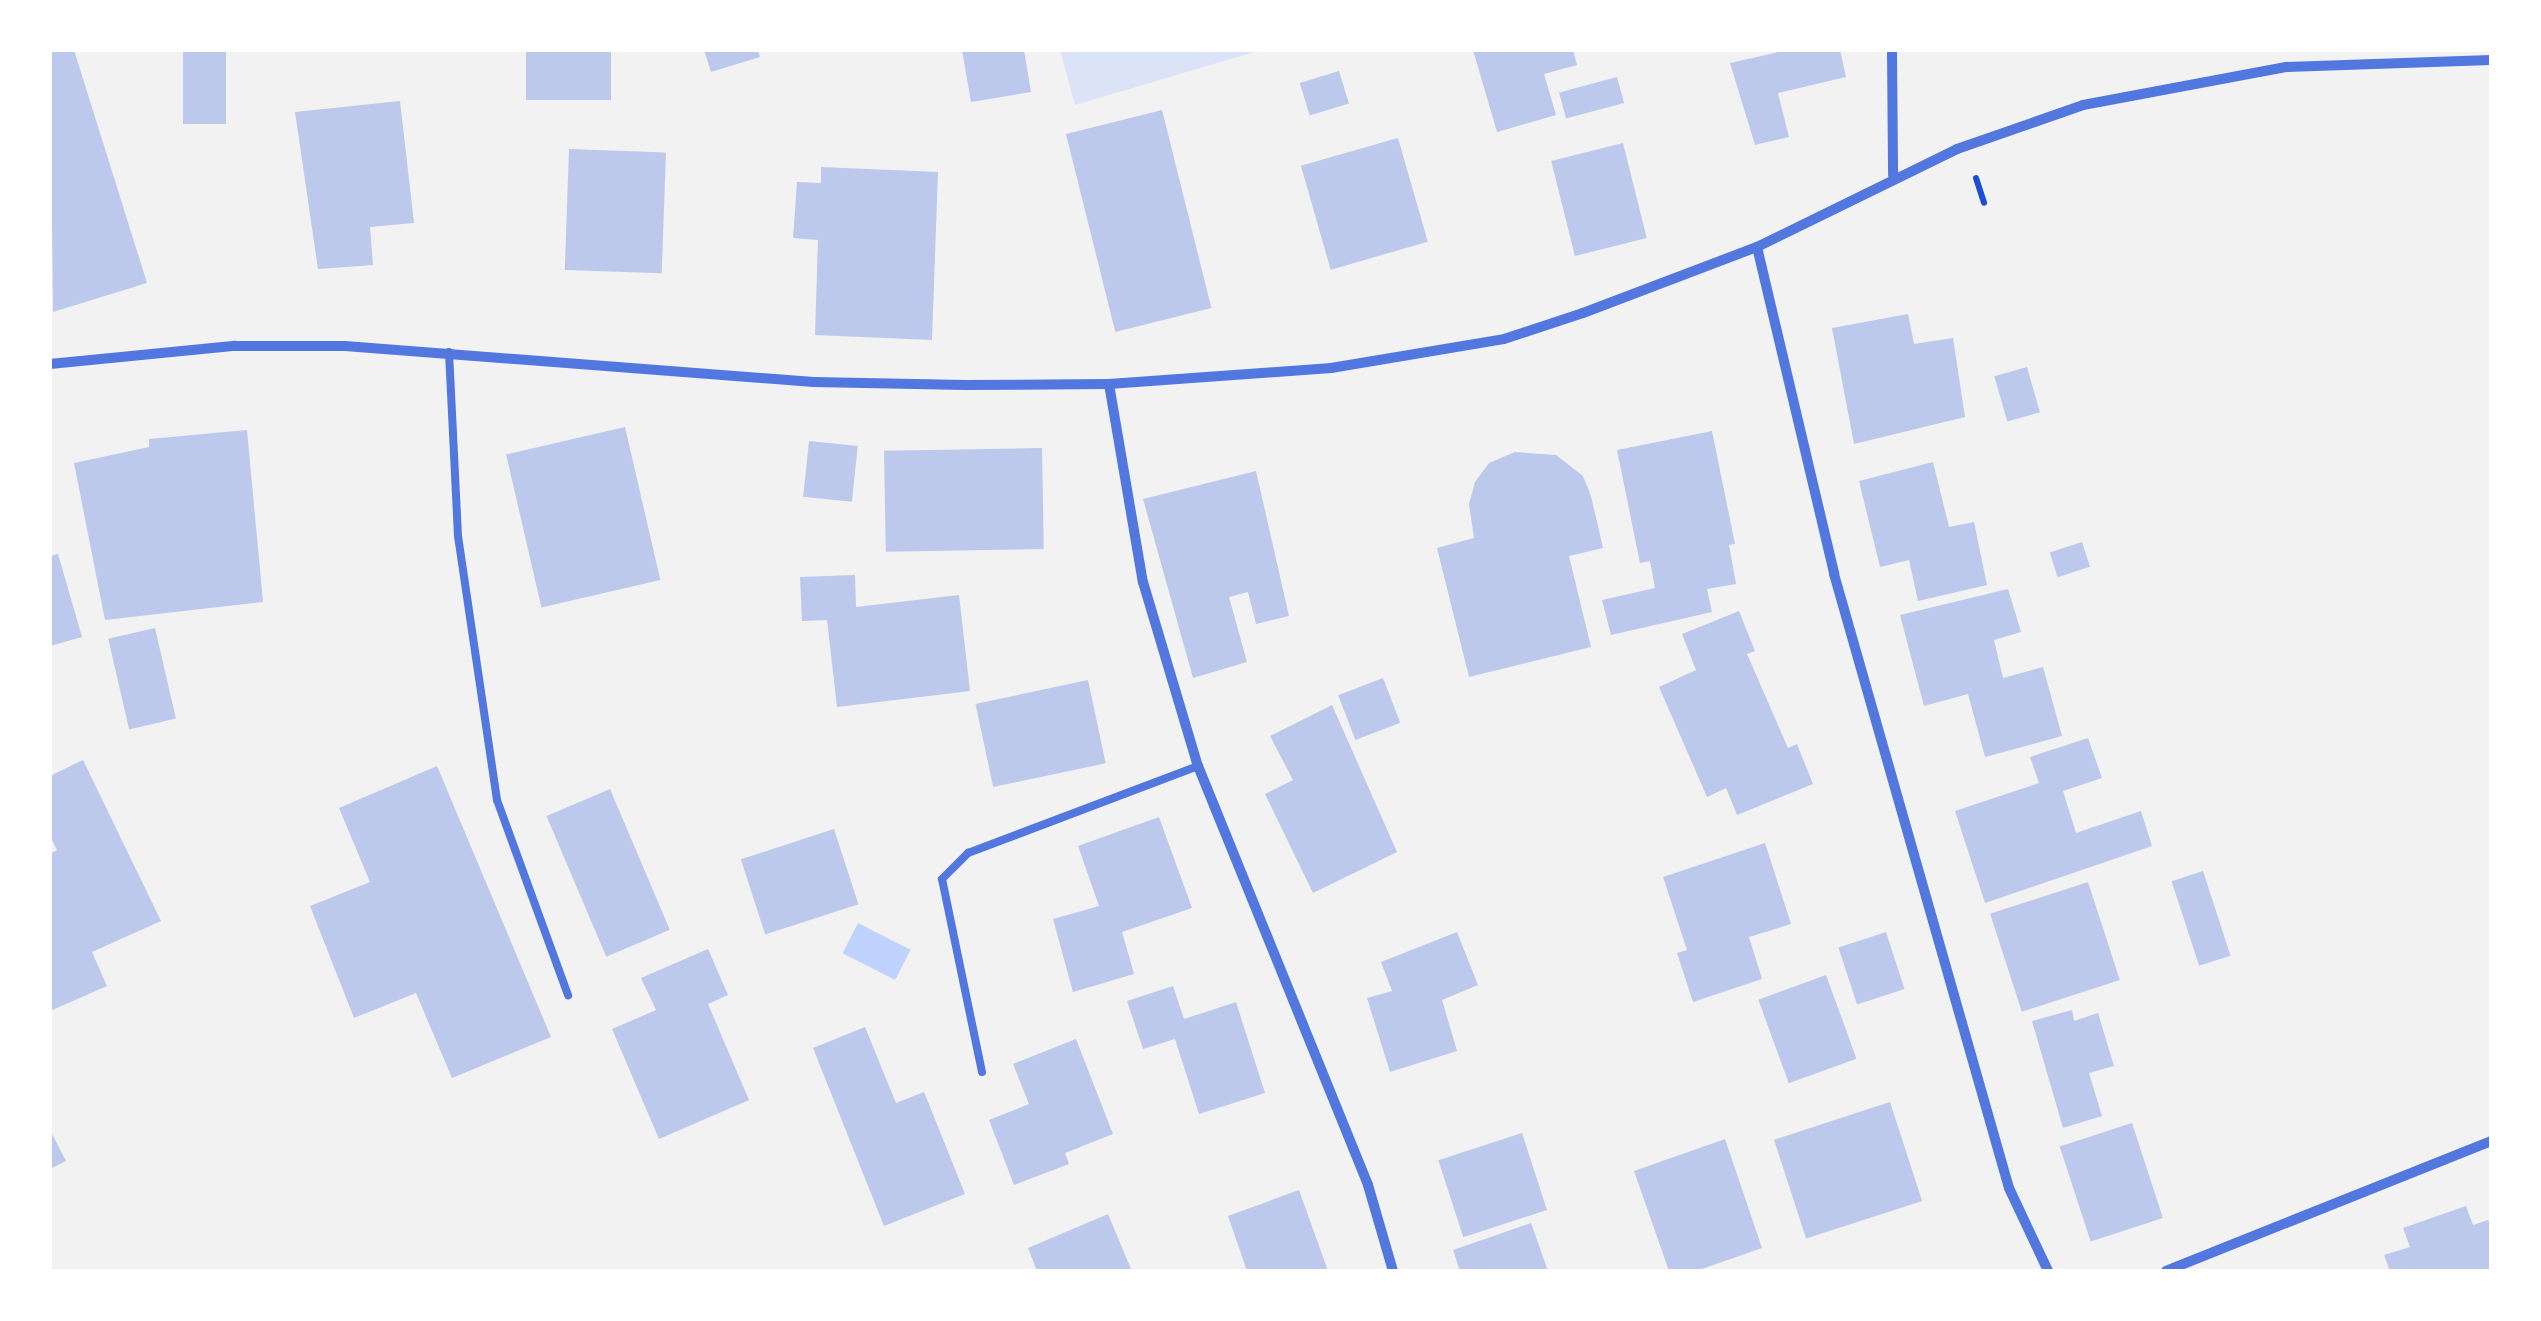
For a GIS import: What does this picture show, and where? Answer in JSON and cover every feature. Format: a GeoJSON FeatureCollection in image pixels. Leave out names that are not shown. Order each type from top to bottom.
{"type":"FeatureCollection","features":[{"type":"Feature","properties":{"kind":"street"},"geometry":{"type":"LineString","coordinates":[[1892,50],[1893,176]]}},
{"type":"Feature","properties":{"kind":"street"},"geometry":{"type":"LineString","coordinates":[[50,364],[235,346],[448,352],[814,382],[1108,384],[1331,368],[1504,339],[1757,247],[1893,176],[2015,126],[2153,88],[2286,67],[2491,60]]}},
{"type":"Feature","properties":{"kind":"street"},"geometry":{"type":"LineString","coordinates":[[1757,247],[1834,574],[2009,1188],[2048,1271]]}},
{"type":"Feature","properties":{"kind":"street"},"geometry":{"type":"LineString","coordinates":[[1108,384],[1142,582],[1198,766],[1368,1185],[1392,1271]]}},
{"type":"Feature","properties":{"kind":"street"},"geometry":{"type":"LineString","coordinates":[[2166,1271],[2491,1141]]}},
{"type":"Feature","properties":{"kind":"lane"},"geometry":{"type":"LineString","coordinates":[[448,352],[458,536],[496,800],[568,995]]}},
{"type":"Feature","properties":{"kind":"lane"},"geometry":{"type":"LineString","coordinates":[[982,1072],[942,878],[968,853],[1198,766]]}},
{"type":"Feature","properties":{"kind":"path"},"geometry":{"type":"LineString","coordinates":[[1976,178],[1984,202]]}},
{"type":"Feature","properties":{"kind":"shaded area"},"geometry":{"type":"Polygon","coordinates":[[[1060,50],[1261,50],[1075,105],[1060,50]]]}},
{"type":"Feature","properties":{"kind":"water"},"geometry":{"type":"Polygon","coordinates":[[[858,923],[911,950],[895,980],[843,953],[858,923]]]}},
{"type":"Feature","properties":{"kind":"building"},"geometry":{"type":"Polygon","coordinates":[[[50,50],[74,50],[147,283],[53,312],[50,50]]]}},
{"type":"Feature","properties":{"kind":"building"},"geometry":{"type":"Polygon","coordinates":[[[183,50],[226,50],[226,124],[183,124],[183,50]]]}},
{"type":"Feature","properties":{"kind":"building"},"geometry":{"type":"Polygon","coordinates":[[[526,50],[611,50],[611,100],[526,100],[526,50]]]}},
{"type":"Feature","properties":{"kind":"building"},"geometry":{"type":"Polygon","coordinates":[[[704,50],[758,50],[760,57],[711,72],[704,50]]]}},
{"type":"Feature","properties":{"kind":"building"},"geometry":{"type":"Polygon","coordinates":[[[962,50],[1024,50],[1031,92],[971,102],[962,50]]]}},
{"type":"Feature","properties":{"kind":"building"},"geometry":{"type":"Polygon","coordinates":[[[1473,50],[1573,50],[1577,65],[1544,74],[1556,115],[1497,132],[1473,50]]]}},
{"type":"Feature","properties":{"kind":"building"},"geometry":{"type":"Polygon","coordinates":[[[1788,50],[1840,50],[1846,77],[1778,93],[1789,137],[1755,145],[1730,63],[1788,50]]]}},
{"type":"Feature","properties":{"kind":"building"},"geometry":{"type":"Polygon","coordinates":[[[1339,71],[1349,104],[1310,116],[1300,83],[1339,71]]]}},
{"type":"Feature","properties":{"kind":"building"},"geometry":{"type":"Polygon","coordinates":[[[1617,77],[1624,103],[1566,119],[1559,93],[1617,77]]]}},
{"type":"Feature","properties":{"kind":"building"},"geometry":{"type":"Polygon","coordinates":[[[400,101],[414,223],[370,227],[373,265],[318,269],[295,112],[400,101]]]}},
{"type":"Feature","properties":{"kind":"building"},"geometry":{"type":"Polygon","coordinates":[[[1162,110],[1211,308],[1115,332],[1066,134],[1162,110]]]}},
{"type":"Feature","properties":{"kind":"building"},"geometry":{"type":"Polygon","coordinates":[[[1398,138],[1428,242],[1331,270],[1301,166],[1398,138]]]}},
{"type":"Feature","properties":{"kind":"building"},"geometry":{"type":"Polygon","coordinates":[[[1623,143],[1647,238],[1575,256],[1551,161],[1623,143]]]}},
{"type":"Feature","properties":{"kind":"building"},"geometry":{"type":"Polygon","coordinates":[[[569,149],[666,152],[662,273],[565,270],[569,149]]]}},
{"type":"Feature","properties":{"kind":"building"},"geometry":{"type":"Polygon","coordinates":[[[821,167],[938,172],[932,340],[815,335],[818,240],[793,238],[797,182],[821,183],[821,167]]]}},
{"type":"Feature","properties":{"kind":"building"},"geometry":{"type":"Polygon","coordinates":[[[1908,314],[1914,344],[1953,338],[1965,417],[1854,444],[1832,328],[1908,314]]]}},
{"type":"Feature","properties":{"kind":"building"},"geometry":{"type":"Polygon","coordinates":[[[2027,367],[2040,412],[2007,422],[1994,376],[2027,367]]]}},
{"type":"Feature","properties":{"kind":"building"},"geometry":{"type":"Polygon","coordinates":[[[625,427],[660,580],[541,607],[506,454],[625,427]]]}},
{"type":"Feature","properties":{"kind":"building"},"geometry":{"type":"Polygon","coordinates":[[[247,430],[263,602],[105,620],[74,463],[149,447],[149,439],[247,430]]]}},
{"type":"Feature","properties":{"kind":"building"},"geometry":{"type":"Polygon","coordinates":[[[1712,431],[1735,544],[1729,545],[1736,584],[1707,589],[1712,612],[1611,635],[1602,600],[1655,588],[1650,561],[1640,563],[1617,450],[1712,431]]]}},
{"type":"Feature","properties":{"kind":"building"},"geometry":{"type":"Polygon","coordinates":[[[809,441],[858,446],[852,502],[803,497],[809,441]]]}},
{"type":"Feature","properties":{"kind":"building"},"geometry":{"type":"Polygon","coordinates":[[[1042,448],[1044,549],[886,552],[884,451],[1042,448]]]}},
{"type":"Feature","properties":{"kind":"building"},"geometry":{"type":"Polygon","coordinates":[[[1515,452],[1556,455],[1583,476],[1591,496],[1603,548],[1569,556],[1591,647],[1469,677],[1437,548],[1474,538],[1469,504],[1475,482],[1489,463],[1515,452]]]}},
{"type":"Feature","properties":{"kind":"building"},"geometry":{"type":"Polygon","coordinates":[[[1933,462],[1949,527],[1974,522],[1987,585],[1918,601],[1909,560],[1880,567],[1859,481],[1933,462]]]}},
{"type":"Feature","properties":{"kind":"building"},"geometry":{"type":"Polygon","coordinates":[[[1256,471],[1289,616],[1256,624],[1248,592],[1229,597],[1247,662],[1193,678],[1143,499],[1256,471]]]}},
{"type":"Feature","properties":{"kind":"building"},"geometry":{"type":"Polygon","coordinates":[[[2082,542],[2090,567],[2058,577],[2050,553],[2082,542]]]}},
{"type":"Feature","properties":{"kind":"building"},"geometry":{"type":"Polygon","coordinates":[[[58,554],[82,637],[50,646],[50,556],[58,554]]]}},
{"type":"Feature","properties":{"kind":"building"},"geometry":{"type":"Polygon","coordinates":[[[855,575],[856,607],[959,595],[970,691],[837,707],[827,620],[802,621],[800,577],[855,575]]]}},
{"type":"Feature","properties":{"kind":"building"},"geometry":{"type":"Polygon","coordinates":[[[2008,589],[2021,632],[1994,640],[2003,678],[2043,667],[2062,736],[1985,757],[1968,694],[1924,706],[1900,615],[2008,589]]]}},
{"type":"Feature","properties":{"kind":"building"},"geometry":{"type":"Polygon","coordinates":[[[1739,611],[1755,651],[1747,654],[1788,748],[1797,744],[1813,784],[1737,815],[1726,788],[1707,797],[1659,687],[1696,670],[1682,634],[1739,611]]]}},
{"type":"Feature","properties":{"kind":"building"},"geometry":{"type":"Polygon","coordinates":[[[155,628],[176,719],[129,729],[108,639],[155,628]]]}},
{"type":"Feature","properties":{"kind":"building"},"geometry":{"type":"Polygon","coordinates":[[[1383,678],[1400,723],[1355,740],[1338,695],[1383,678]]]}},
{"type":"Feature","properties":{"kind":"building"},"geometry":{"type":"Polygon","coordinates":[[[1088,680],[1106,763],[993,787],[976,704],[1088,680]]]}},
{"type":"Feature","properties":{"kind":"building"},"geometry":{"type":"Polygon","coordinates":[[[1332,705],[1397,852],[1313,893],[1265,794],[1293,780],[1270,736],[1332,705]]]}},
{"type":"Feature","properties":{"kind":"building"},"geometry":{"type":"Polygon","coordinates":[[[2088,738],[2102,778],[2063,791],[2076,833],[2141,811],[2152,846],[1985,903],[1955,811],[2039,783],[2030,757],[2088,738]]]}},
{"type":"Feature","properties":{"kind":"building"},"geometry":{"type":"Polygon","coordinates":[[[83,760],[161,921],[92,952],[107,986],[50,1011],[50,854],[57,850],[50,836],[50,776],[83,760]]]}},
{"type":"Feature","properties":{"kind":"building"},"geometry":{"type":"Polygon","coordinates":[[[437,766],[551,1037],[452,1078],[416,993],[354,1018],[310,906],[370,882],[339,808],[437,766]]]}},
{"type":"Feature","properties":{"kind":"building"},"geometry":{"type":"Polygon","coordinates":[[[610,789],[670,930],[606,957],[546,816],[610,789]]]}},
{"type":"Feature","properties":{"kind":"building"},"geometry":{"type":"Polygon","coordinates":[[[1159,817],[1192,908],[1122,932],[1134,974],[1073,992],[1053,919],[1099,906],[1078,846],[1159,817]]]}},
{"type":"Feature","properties":{"kind":"building"},"geometry":{"type":"Polygon","coordinates":[[[834,829],[858,904],[765,934],[741,859],[834,829]]]}},
{"type":"Feature","properties":{"kind":"building"},"geometry":{"type":"Polygon","coordinates":[[[1765,843],[1791,924],[1749,937],[1762,979],[1693,1002],[1677,953],[1687,950],[1663,877],[1765,843]]]}},
{"type":"Feature","properties":{"kind":"building"},"geometry":{"type":"Polygon","coordinates":[[[2203,871],[2231,956],[2199,966],[2172,881],[2203,871]]]}},
{"type":"Feature","properties":{"kind":"building"},"geometry":{"type":"Polygon","coordinates":[[[2088,882],[2120,980],[2022,1012],[1990,914],[2088,882]]]}},
{"type":"Feature","properties":{"kind":"building"},"geometry":{"type":"Polygon","coordinates":[[[1457,932],[1478,985],[1442,1000],[1457,1051],[1390,1072],[1367,998],[1392,991],[1381,962],[1457,932]]]}},
{"type":"Feature","properties":{"kind":"building"},"geometry":{"type":"Polygon","coordinates":[[[1886,932],[1905,989],[1857,1005],[1838,947],[1886,932]]]}},
{"type":"Feature","properties":{"kind":"building"},"geometry":{"type":"Polygon","coordinates":[[[708,949],[728,995],[708,1004],[749,1100],[659,1139],[612,1029],[656,1010],[641,978],[708,949]]]}},
{"type":"Feature","properties":{"kind":"building"},"geometry":{"type":"Polygon","coordinates":[[[1826,975],[1856,1059],[1789,1083],[1758,1000],[1826,975]]]}},
{"type":"Feature","properties":{"kind":"building"},"geometry":{"type":"Polygon","coordinates":[[[1173,986],[1184,1019],[1236,1002],[1265,1093],[1199,1114],[1175,1039],[1143,1049],[1127,1001],[1173,986]]]}},
{"type":"Feature","properties":{"kind":"building"},"geometry":{"type":"Polygon","coordinates":[[[2072,1010],[2074,1021],[2098,1013],[2114,1066],[2089,1073],[2102,1116],[2063,1128],[2032,1021],[2072,1010]]]}},
{"type":"Feature","properties":{"kind":"building"},"geometry":{"type":"Polygon","coordinates":[[[865,1027],[896,1103],[924,1092],[965,1194],[884,1226],[813,1048],[865,1027]]]}},
{"type":"Feature","properties":{"kind":"building"},"geometry":{"type":"Polygon","coordinates":[[[1076,1039],[1113,1134],[1065,1153],[1069,1164],[1014,1185],[989,1120],[1029,1104],[1013,1064],[1076,1039]]]}},
{"type":"Feature","properties":{"kind":"building"},"geometry":{"type":"Polygon","coordinates":[[[1890,1102],[1922,1201],[1806,1239],[1774,1140],[1890,1102]]]}},
{"type":"Feature","properties":{"kind":"building"},"geometry":{"type":"Polygon","coordinates":[[[2132,1123],[2163,1218],[2091,1242],[2060,1146],[2132,1123]]]}},
{"type":"Feature","properties":{"kind":"building"},"geometry":{"type":"Polygon","coordinates":[[[50,1130],[66,1161],[50,1169],[50,1130]]]}},
{"type":"Feature","properties":{"kind":"building"},"geometry":{"type":"Polygon","coordinates":[[[1522,1133],[1547,1210],[1463,1237],[1438,1160],[1522,1133]]]}},
{"type":"Feature","properties":{"kind":"building"},"geometry":{"type":"Polygon","coordinates":[[[1725,1139],[1762,1248],[1696,1271],[1669,1271],[1634,1171],[1725,1139]]]}},
{"type":"Feature","properties":{"kind":"building"},"geometry":{"type":"Polygon","coordinates":[[[1299,1190],[1328,1271],[1247,1271],[1228,1216],[1299,1190]]]}},
{"type":"Feature","properties":{"kind":"building"},"geometry":{"type":"Polygon","coordinates":[[[2466,1206],[2473,1225],[2488,1220],[2491,1225],[2491,1271],[2390,1271],[2384,1255],[2410,1247],[2403,1228],[2466,1206]]]}},
{"type":"Feature","properties":{"kind":"building"},"geometry":{"type":"Polygon","coordinates":[[[1108,1214],[1131,1269],[1037,1271],[1028,1248],[1108,1214]]]}},
{"type":"Feature","properties":{"kind":"building"},"geometry":{"type":"Polygon","coordinates":[[[1531,1223],[1548,1271],[1460,1271],[1453,1250],[1531,1223]]]}}]}
